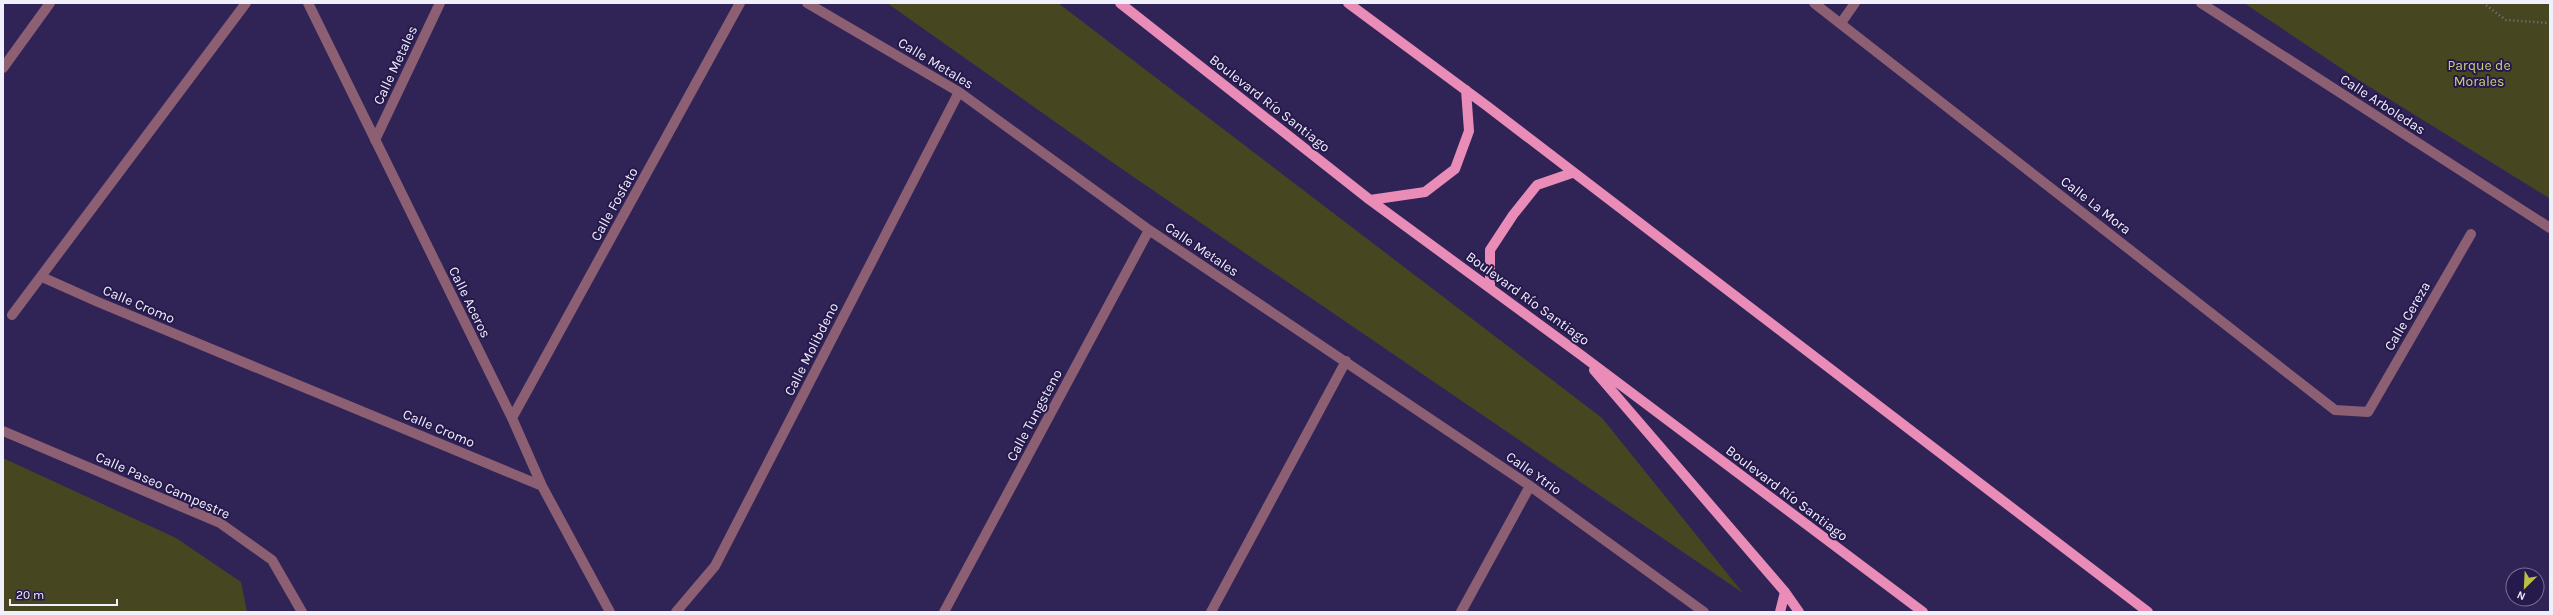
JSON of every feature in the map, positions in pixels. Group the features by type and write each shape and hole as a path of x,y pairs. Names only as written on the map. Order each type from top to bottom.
{"main road":[{"name":"Boulevard Río Santiago","path":"1120,3 1370,200 1490,287 1923,612"},
{"path":"1348,3 1466,90 1572,173 2148,612"},
{"path":"1370,200 1425,192 1455,168 1469,131 1466,90"},
{"path":"1490,287 1490,250 1513,215 1537,185 1572,173"},
{"path":"1581,355 1785,592 1799,612"},
{"path":"1780,612 1785,592"}],"street":[{"path":"3,68 50,3"},
{"path":"12,315 246,3"},
{"name":"Calle Aceros","path":"308,3 512,418 542,486 610,612"},
{"name":"Calle Metales","path":"375,140 440,3"},
{"name":"Calle Fosfato","path":"512,418 740,3"},
{"name":"Calle Metales","path":"806,3 959,92 1149,230 1346,361"},
{"name":"Calle La Mora","path":"1814,3 2335,410 2368,412"},
{"path":"1841,23 1855,3"},
{"name":"Calle Arboledas","path":"2201,3 2550,228"},
{"name":"Calle Molibdeno","path":"676,612 715,566 959,92"},
{"name":"Calle Tungsteno","path":"944,612 1149,230"},
{"name":"Calle Cereza","path":"2368,412 2471,234"},
{"name":"Calle Cromo","path":"42,277 98,302 542,486"},
{"path":"1211,612 1346,361"},
{"name":"Calle Ytrio","path":"1346,361 1530,486 1704,612"},
{"name":"Calle Paseo Campestre","path":"3,431 220,523 272,560 302,612"},
{"path":"1461,612 1530,486"}],"path":[{"path":"2482,3 2506,20 2550,23"}],"green space":[{"path":"887,3 1058,3 1602,418 1743,593 1119,167"},
{"name":"Parque de Morales","path":"2244,3 2550,3 2549,198 2360,81"},
{"path":"3,458 176,538 241,582 247,612 3,612"}]}
